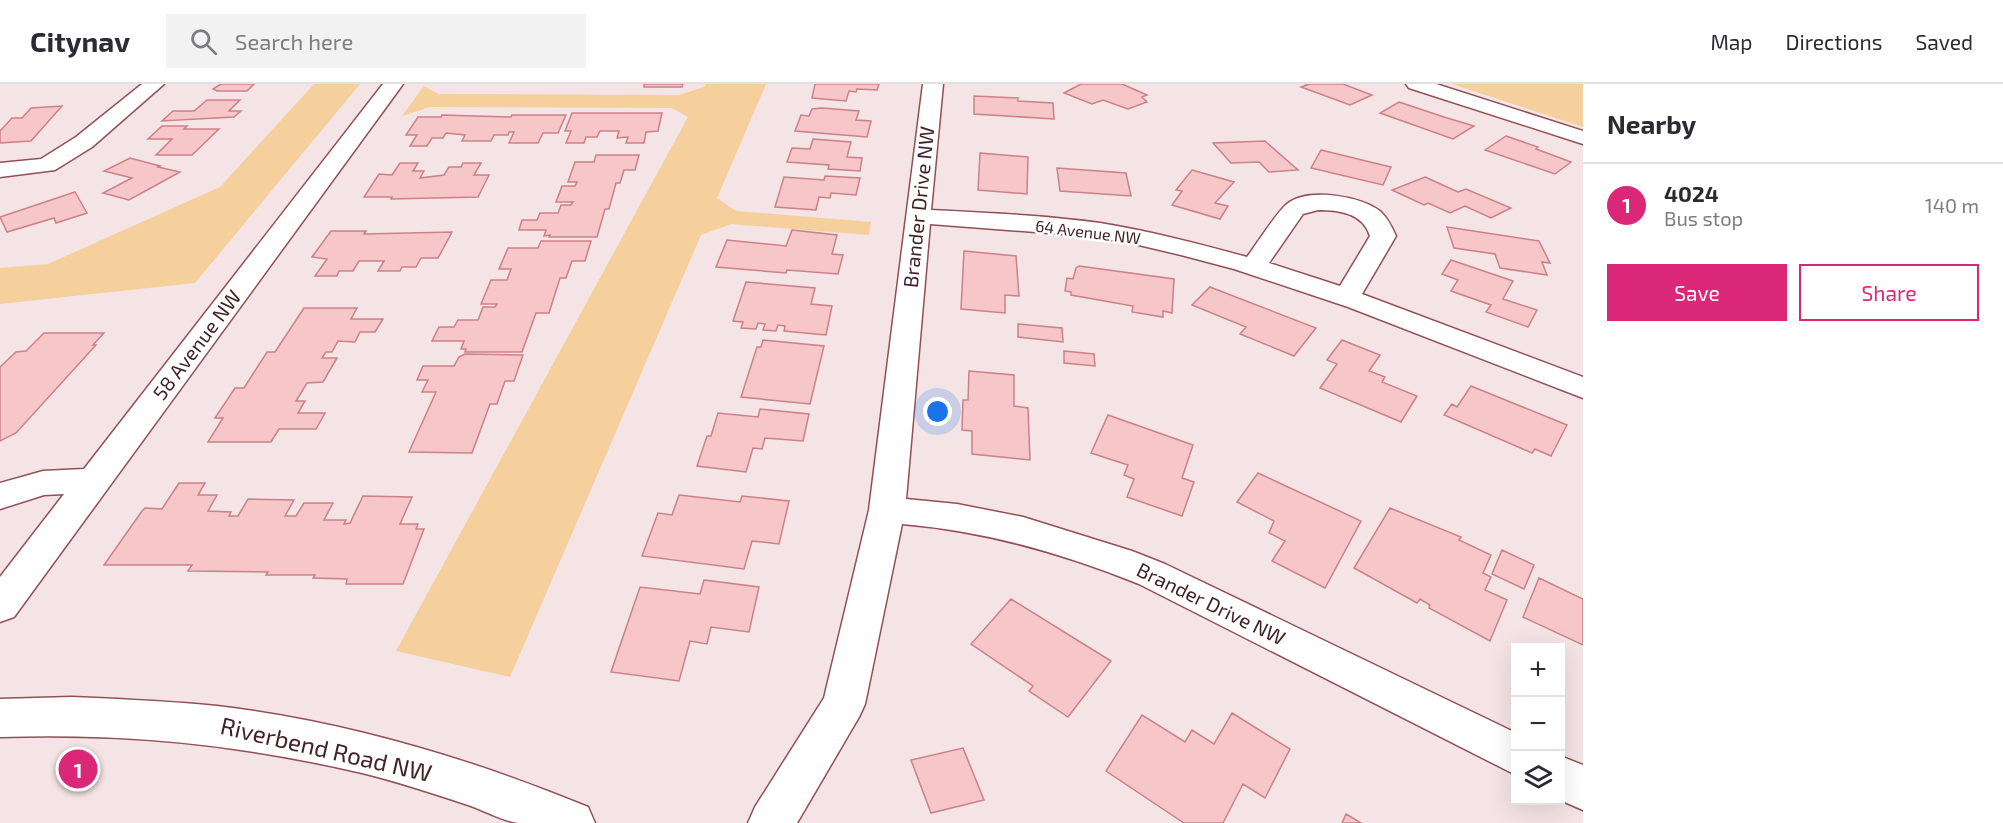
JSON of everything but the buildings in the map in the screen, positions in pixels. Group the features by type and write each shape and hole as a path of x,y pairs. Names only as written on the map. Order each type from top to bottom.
{"street":[{"path":"0,170 47,165 84,142 154,84"},
{"name":"58 Avenue NW","path":"0,606 393,84"},
{"name":"Brander Drive NW","path":"771,823 844,704 887,510 933,84"},
{"path":"1416,84 1583,138"},
{"path":"1254,266 1295,209 1300,206 1328,202 1355,209 1379,224 1383,236 1347,297"},
{"name":"64 Avenue NW","path":"918,216 1083,228 1167,244 1254,266 1347,297 1583,388"},
{"path":"0,495 43,483 94,481"},
{"name":"Brander Drive NW","path":"887,510 972,518 1015,526 1105,554 1152,574 1511,753"},
{"name":"Riverbend Road NW","path":"0,718 110,716 197,722 281,735 452,778 572,823"},
{"path":"1565,779 1583,788"}],"shaded area":[{"path":"314,84 360,84 195,283 0,304 0,268 48,264 220,187"},
{"path":"706,84 766,84 717,198 736,211 871,222 869,235 731,224 701,235 510,677 396,651 688,117 672,108 430,107 402,116 424,86 438,94 679,95 704,87"},
{"path":"1452,84 1583,84 1583,127"}],"place":[{"name":"4024","path":"78,769"}]}
